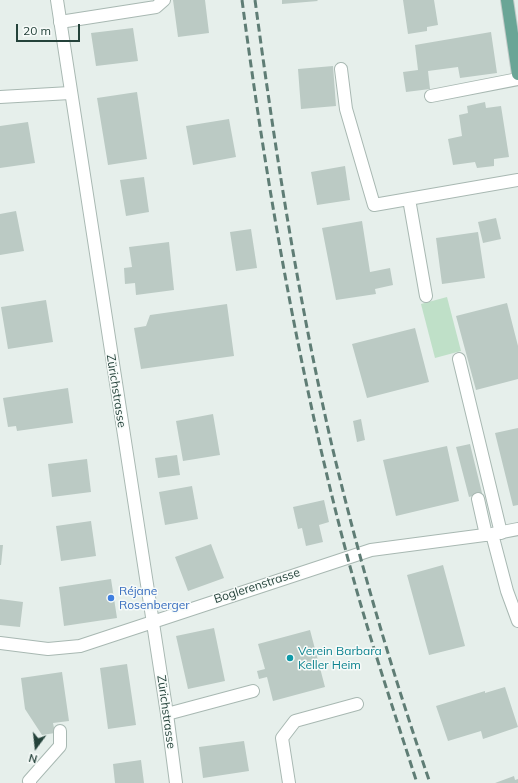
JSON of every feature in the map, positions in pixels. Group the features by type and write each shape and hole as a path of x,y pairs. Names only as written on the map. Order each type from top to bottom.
{"main road":[{"path":"507,0 518,74"}],"street":[{"name":"Zürichstrasse","path":"57,0 176,783"},
{"path":"60,22 156,7 164,0"},
{"path":"341,69 346,109 374,205 518,180"},
{"path":"430,96 518,79"},
{"path":"0,97 70,93"},
{"path":"410,199 426,296"},
{"path":"459,359 493,534 507,591 518,622"},
{"path":"478,499 493,534"},
{"name":"Boglerenstrasse","path":"0,643 48,649 80,646 151,621 371,550 493,534 518,529"},
{"path":"166,714 253,691"},
{"path":"289,783 282,738 295,721 357,704"},
{"path":"30,783 29,781 60,746 60,731"}],"green space":[{"path":"447,297 461,351 435,358 421,304"}],"building":[{"path":"173,0 205,0 209,33 178,37"},
{"path":"282,0 317,0 318,1 282,4"},
{"path":"403,0 434,0 438,25 427,27 427,31 408,34"},
{"path":"133,28 138,61 96,66 91,33"},
{"path":"491,32 497,73 460,78 458,67 428,71 430,89 406,92 403,72 418,70 415,45"},
{"path":"333,66 336,106 301,109 298,69"},
{"path":"137,92 147,159 108,165 97,98"},
{"path":"485,102 486,108 501,106 509,157 494,159 494,166 477,168 475,162 453,165 448,139 462,136 459,115 468,113 467,106"},
{"path":"229,119 236,157 193,165 186,126"},
{"path":"28,122 35,163 0,168 0,126"},
{"path":"345,166 350,200 317,205 311,172"},
{"path":"144,177 149,212 126,216 120,180"},
{"path":"16,211 24,251 0,255 0,214"},
{"path":"496,218 501,239 483,243 478,222"},
{"path":"362,221 370,272 390,268 393,285 375,289 376,294 336,300 322,228"},
{"path":"251,229 257,268 236,271 230,232"},
{"path":"478,232 485,278 442,284 436,238"},
{"path":"169,242 174,290 136,295 135,283 125,284 124,268 132,267 129,247"},
{"path":"46,300 53,342 8,349 1,307"},
{"path":"507,303 518,346 518,379 476,390 456,316"},
{"path":"227,304 234,356 141,369 134,328 146,326 150,315"},
{"path":"415,328 429,382 367,398 352,344"},
{"path":"68,388 73,423 17,431 16,426 8,427 3,398"},
{"path":"213,414 220,455 183,461 176,421"},
{"path":"361,419 365,440 357,442 353,421"},
{"path":"518,428 518,505 513,506 495,433"},
{"path":"470,444 482,493 469,497 456,447"},
{"path":"447,446 459,501 396,516 383,460"},
{"path":"177,455 180,475 158,478 155,458"},
{"path":"87,459 91,492 52,497 48,464"},
{"path":"192,486 198,519 165,525 159,492"},
{"path":"324,500 329,522 319,525 323,542 306,546 302,528 298,529 293,507"},
{"path":"91,521 96,556 61,561 56,526"},
{"path":"211,544 224,578 188,591 175,557"},
{"path":"0,545 3,545 1,565 0,565"},
{"path":"443,565 465,646 429,655 407,575"},
{"path":"111,579 117,618 64,626 59,587"},
{"path":"0,599 23,602 20,627 0,625"},
{"path":"214,628 225,681 188,689 176,636"},
{"name":"Verein Barbara Keller Heim","path":"310,630 325,687 273,701 267,677 259,679 257,671 265,669 258,644"},
{"path":"127,664 136,725 108,729 100,668"},
{"path":"62,672 69,721 53,723 55,733 42,735 25,709 21,678"},
{"path":"505,687 518,727 483,739 481,731 448,741 436,706 485,691 485,693"},
{"path":"244,741 249,771 203,778 199,747"},
{"path":"141,760 144,783 115,783 113,764"},
{"path":"514,776 515,780 518,779 518,783 495,783"}],"railway":[{"path":"242,0 272,203 311,406 326,473 351,571 378,662 417,783"},
{"path":"255,0 288,224 308,335 332,446 353,531 377,616 402,700 430,783"}],"place":[{"name":"Réjane Rosenberger","path":"111,598"},
{"name":"Verein Barbara Keller Heim","path":"290,658"}]}
